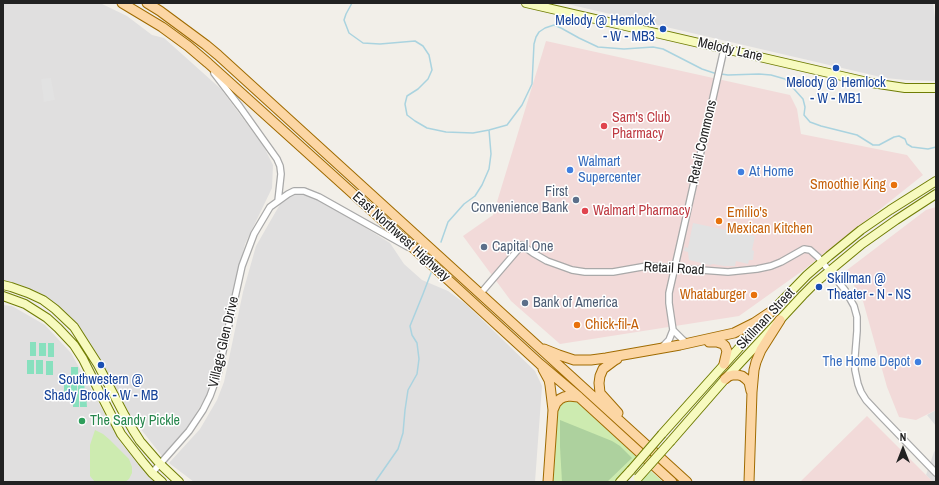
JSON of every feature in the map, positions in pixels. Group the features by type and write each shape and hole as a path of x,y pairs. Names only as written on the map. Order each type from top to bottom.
{"main road":[{"name":"East Northwest Highway","path":"122,3 162,27 217,70 672,482"},
{"name":"East Northwest Highway","path":"147,3 206,45 259,92 687,482"},
{"path":"217,70 230,76 251,93 254,94 259,92"},
{"path":"450,281 457,282 476,297 480,294"},
{"path":"539,347 574,360 606,358 734,333 754,323 772,311"},
{"path":"749,482 754,370 759,354 766,340 780,320"},
{"path":"627,428 617,411 600,393 599,383 603,369 615,360 709,342 717,342 723,344 726,348 724,364"},
{"path":"540,364 549,380 553,410 548,482"},
{"path":"725,379 729,376 738,374 749,382 752,392"},
{"path":"553,410 556,403 560,399 569,396 578,397"}],"street":[{"name":"Melody Lane","path":"526,3 872,83 905,88 936,88"},
{"name":"Retail Commons","path":"673,330 669,293 724,49"},
{"path":"208,63 210,68 277,159 281,174 278,201"},
{"name":"Skillman Street","path":"620,482 772,311 807,276 861,230 936,181"},
{"name":"Village Glen Drive","path":"152,473 190,431 210,396 218,374 244,258 254,234 270,207 294,191 312,193 421,255"},
{"name":"Skillman Street","path":"637,480 725,379 807,291 862,244 936,194"},
{"path":"890,210 896,220"},
{"name":"Retail Road","path":"480,294 522,245 547,261 572,270 585,272 613,272 647,266 728,272 757,269 781,262 804,249 814,252 822,262"},
{"path":"822,262 845,290 854,306 857,317 858,331 855,370 861,392 866,400 936,473"},
{"path":"3,286 11,287 43,300 74,327 97,363 140,441 160,464 179,482"},
{"path":"3,296 25,304 47,318 74,345 83,359 121,434 152,473 162,482"},
{"path":"660,348 666,345 673,330 687,343"}],"shaded area":[{"path":"3,3 100,3 127,16 152,35 164,38 221,89 264,147 273,165 272,188 245,244 210,390 184,433 162,456 132,418 92,346 74,321 49,300 21,285 3,280"},
{"path":"563,3 933,3 936,25 936,81 885,78"},
{"path":"546,41 790,95 797,109 801,134 907,155 923,175 805,269 739,316 560,344 511,301 463,236 493,215"},
{"path":"51,78 55,100 44,102 41,79"},
{"path":"285,192 313,195 390,243 404,264 422,280 448,291 467,305 535,371 542,386 535,482 194,482 169,463 200,429 217,400 224,382 243,292 256,246 279,206"},
{"path":"936,207 936,410 916,420 899,417 887,387 863,301 847,274 847,270 926,210"},
{"path":"693,223 755,236 752,250 754,251 753,260 749,260 748,264 736,261 735,266 724,266 713,264 710,265 689,260 688,252 684,251 685,247 688,248"},
{"path":"3,305 12,306 45,325 71,353 121,443 157,482 3,482"},
{"path":"936,410 936,426 927,415"},
{"path":"867,416 933,482 800,482"},
{"path":"936,450 936,482 933,482 926,475"}],"green space":[{"path":"30,342 36,342 36,356 30,356"},
{"path":"39,343 46,343 46,356 39,356"},
{"path":"48,343 54,343 54,357 48,357"},
{"path":"27,360 34,360 34,374 27,374"},
{"path":"36,360 43,360 43,374 36,374"},
{"path":"46,361 53,361 53,375 46,375"},
{"path":"71,367 78,367 78,380 71,380"},
{"path":"64,381 70,381 70,393 64,393"},
{"path":"71,381 77,381 77,394 71,394"},
{"path":"78,381 84,381 85,394 79,394 79,407 73,407 73,394 78,394"},
{"path":"80,394 86,394 87,407 80,407"},
{"path":"562,400 576,401 637,457 614,482 551,482 556,409"},
{"path":"560,420 612,441 620,446 632,458 607,482 562,482"},
{"path":"95,430 103,434 129,459 132,467 132,473 129,479 125,482 95,482 90,476 90,445"},
{"path":"651,471 663,482 640,482"}],"waterway":[{"path":"352,3 344,20 349,33 363,43 380,44 415,41 423,46 429,55 432,70 428,79 418,89 407,96 405,104 407,115 427,128 446,132 473,133 507,125 522,105 532,84 534,44 536,37 539,32 554,25 598,47 624,49 653,47 663,49 702,69 717,74"},
{"path":"721,74 759,74 771,75 785,79 803,99 805,107 804,115 810,122 857,135 873,145 879,145 899,136 905,139 907,144 912,147 928,149 936,147"},
{"path":"441,242 448,222 464,204 475,196 489,169 491,154 489,130"},
{"path":"375,482 398,449 403,433 408,390 417,374 419,359 417,343 412,335 410,326 431,273"}],"place":[{"name":"Melody @ Hemlock - W - MB3","path":"663,29"},
{"name":"Melody @ Hemlock - W - MB1","path":"836,68"},
{"name":"Sam's Club Pharmacy","path":"604,126"},
{"name":"Walmart Supercenter","path":"570,170"},
{"name":"At Home","path":"741,172"},
{"name":"Smoothie King","path":"894,185"},
{"name":"First Convenience Bank","path":"576,200"},
{"name":"Walmart Pharmacy","path":"585,211"},
{"name":"Emilio's Mexican Kitchen","path":"719,221"},
{"name":"Capital One","path":"484,247"},
{"name":"Skillman @ Theater - N - NS","path":"819,287"},
{"name":"Whataburger","path":"754,295"},
{"name":"Bank of America","path":"525,303"},
{"name":"Chick-fil-A","path":"577,325"},
{"name":"The Home Depot","path":"918,362"},
{"name":"Southwestern @ Shady Brook - W - MB","path":"101,365"},
{"name":"The Sandy Pickle","path":"82,421"}]}
